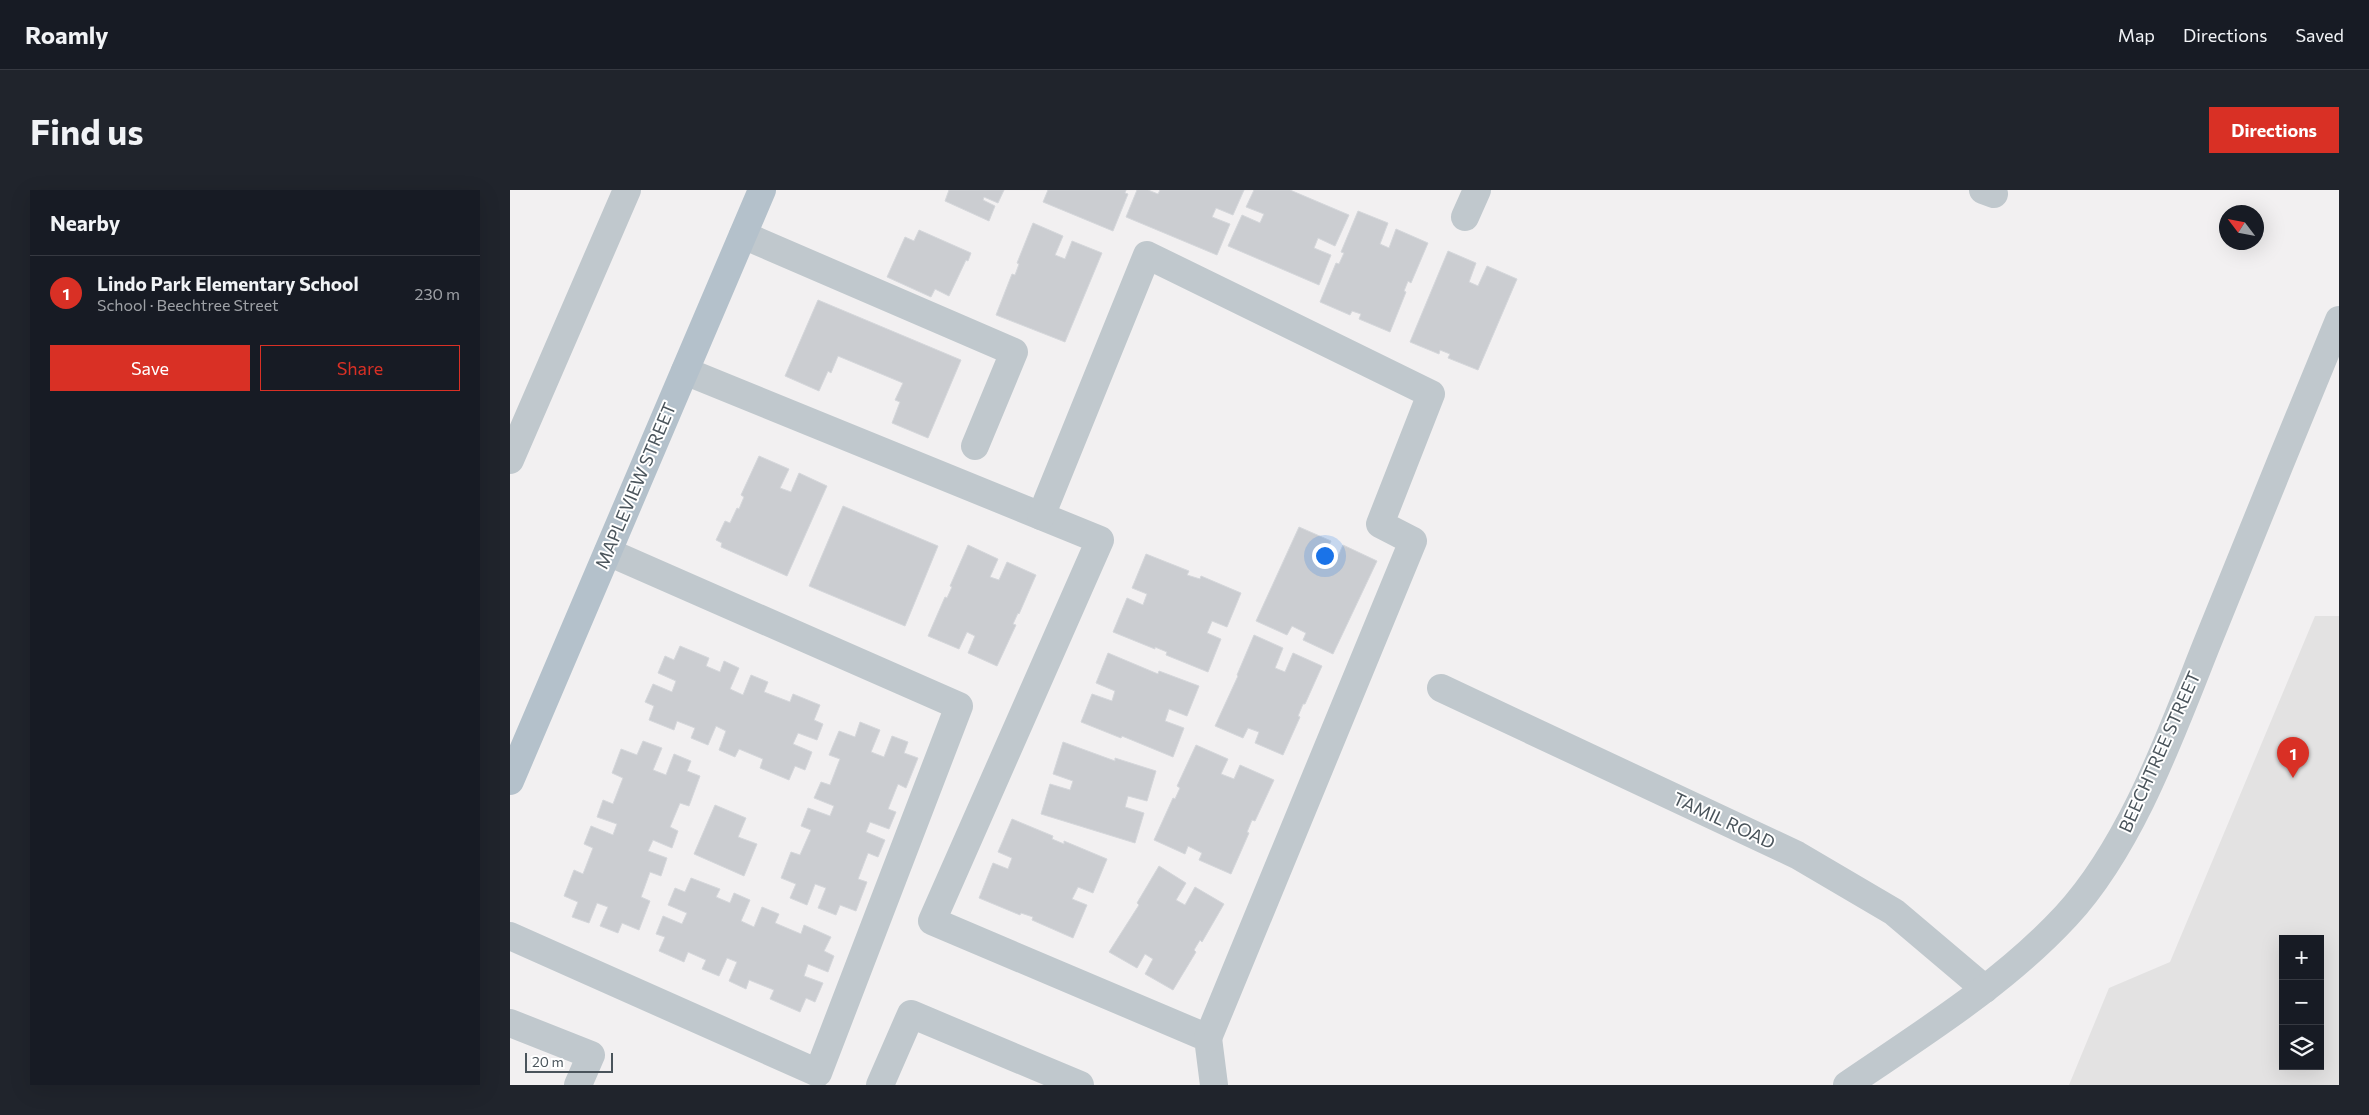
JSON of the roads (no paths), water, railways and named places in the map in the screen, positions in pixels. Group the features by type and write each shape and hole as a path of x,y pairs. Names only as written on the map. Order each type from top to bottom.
{"main road":[{"name":"MAPLEVIEW STREET","path":"510,781 762,190"}],"street":[{"path":"510,460 627,190"},
{"path":"1465,217 1477,190"},
{"path":"743,236 1014,352 975,446"},
{"path":"1041,516 1147,254 1431,394 1380,524 1413,541 1208,1038 1214,1085"},
{"name":"BEECHTREE STREET","path":"1847,1085 1985,989 2066,916 2117,846 2168,742 2339,320"},
{"path":"685,372 1100,540 932,921 1208,1038"},
{"path":"510,936 818,1073 959,706 608,552"},
{"name":"TAMIL ROAD","path":"1441,688 1797,855 1894,912 1985,989"},
{"path":"880,1085 911,1014 1080,1085"},
{"path":"510,1023 591,1055 578,1085"}],"place":[{"name":"Lindo Park Elementary School","path":"2293,778"}]}
